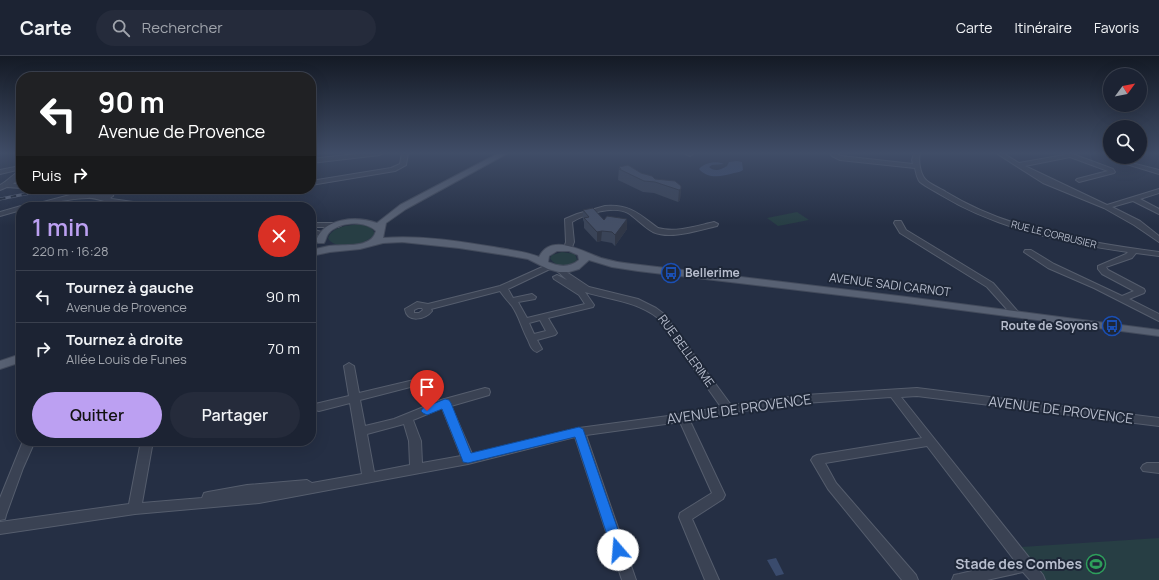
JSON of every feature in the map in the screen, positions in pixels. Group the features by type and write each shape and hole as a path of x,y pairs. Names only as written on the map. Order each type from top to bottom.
{"main road":[{"path":"373,242 380,230 382,222 403,207 458,177"},
{"path":"316,242 332,228 338,225 364,221 403,207"},
{"path":"364,221 374,223 380,230 402,238 501,250 549,251 558,248 568,248"},
{"path":"322,238 328,247 335,249"},
{"path":"316,252 335,249 351,249 373,242 402,238"},
{"name":"AVENUE SADI CARNOT","path":"568,248 583,255 617,265 671,273 1016,314 1159,333"},
{"path":"501,250 552,268"},
{"path":"549,251 544,256 552,268"},
{"path":"573,270 584,260 583,255"},
{"name":"AVENUE SADI CARNOT","path":"552,268 573,270 617,265"},
{"path":"0,359 16,354"},
{"path":"0,366 16,360"}],"street":[{"path":"3,186 12,177"},
{"path":"316,182 346,177"},
{"name":"RUE LE CORBUSIER","path":"921,177 930,186 987,215 1033,231 1057,237 1157,253"},
{"path":"1038,177 1045,182 1106,207 1137,223 1159,240"},
{"path":"1079,180 1090,177"},
{"path":"3,186 16,186"},
{"path":"1106,207 1159,191"},
{"path":"48,202 70,197 99,194"},
{"path":"108,195 110,201 117,202"},
{"path":"1133,198 1159,212"},
{"path":"568,248 570,242 568,221 582,214 609,208 620,208 627,210 660,232 671,232 714,224"},
{"path":"0,214 16,209"},
{"path":"898,223 903,231 990,285 995,294 1010,306 1016,314"},
{"path":"316,225 338,225"},
{"path":"316,234 322,238"},
{"path":"1122,299 1141,291 1105,272 1102,269 1102,266 1129,256 1132,254 1131,250"},
{"path":"1028,252 1051,266 1159,318"},
{"path":"427,307 503,288 552,268 582,293 590,305 524,321"},
{"name":"RUE BELLERIME","path":"573,270 585,288 597,293 628,299 653,308 661,316 728,409"},
{"path":"503,288 515,304 537,349"},
{"path":"512,301 532,296"},
{"path":"531,338 552,333 542,316"},
{"path":"348,366 369,477"},
{"path":"319,406 414,383"},
{"path":"361,430 388,425 445,403 485,392"},
{"name":"AVENUE DE PROVENCE","path":"0,528 135,509 259,498 468,459 579,432 683,418 728,409 805,399 918,392 1159,422"},
{"path":"893,394 1038,580"},
{"path":"445,403 468,459"},
{"path":"407,417 415,441 416,468"},
{"path":"683,418 719,495 685,517 712,580"},
{"path":"579,432 628,580"},
{"path":"911,580 832,486 817,460 930,441"},
{"path":"0,515 27,446"},
{"path":"135,509 146,446"},
{"path":"959,580 1026,565"}],"green space":[{"path":"797,212 809,220 778,226 767,218"},
{"path":"352,225 370,227 374,232 374,235 365,242 346,246 339,245 329,240 328,238 335,230"},
{"path":"562,252 575,254 577,260 567,265 555,264 550,258 552,255"},
{"name":"Stade des Combes","path":"1159,538 1159,580 1046,580 1021,547"}],"water":[{"path":"776,558 784,574 776,576 767,560"}],"building":[{"path":"637,177 653,177 655,179 675,181 681,186 681,189 679,190 655,182 644,181"},
{"path":"593,208 604,220 607,216 627,219 615,235 612,232 597,232 584,218 589,217 583,210"}],"railway":[{"path":"0,199 26,194"}],"place":[{"name":"Bellerime","path":"671,273"},
{"name":"Route de Soyons","path":"1112,326"},
{"name":"Stade des Combes","path":"1096,564"}],"route":[{"path":"427,411 445,403 468,459 579,432 618,550"}]}
